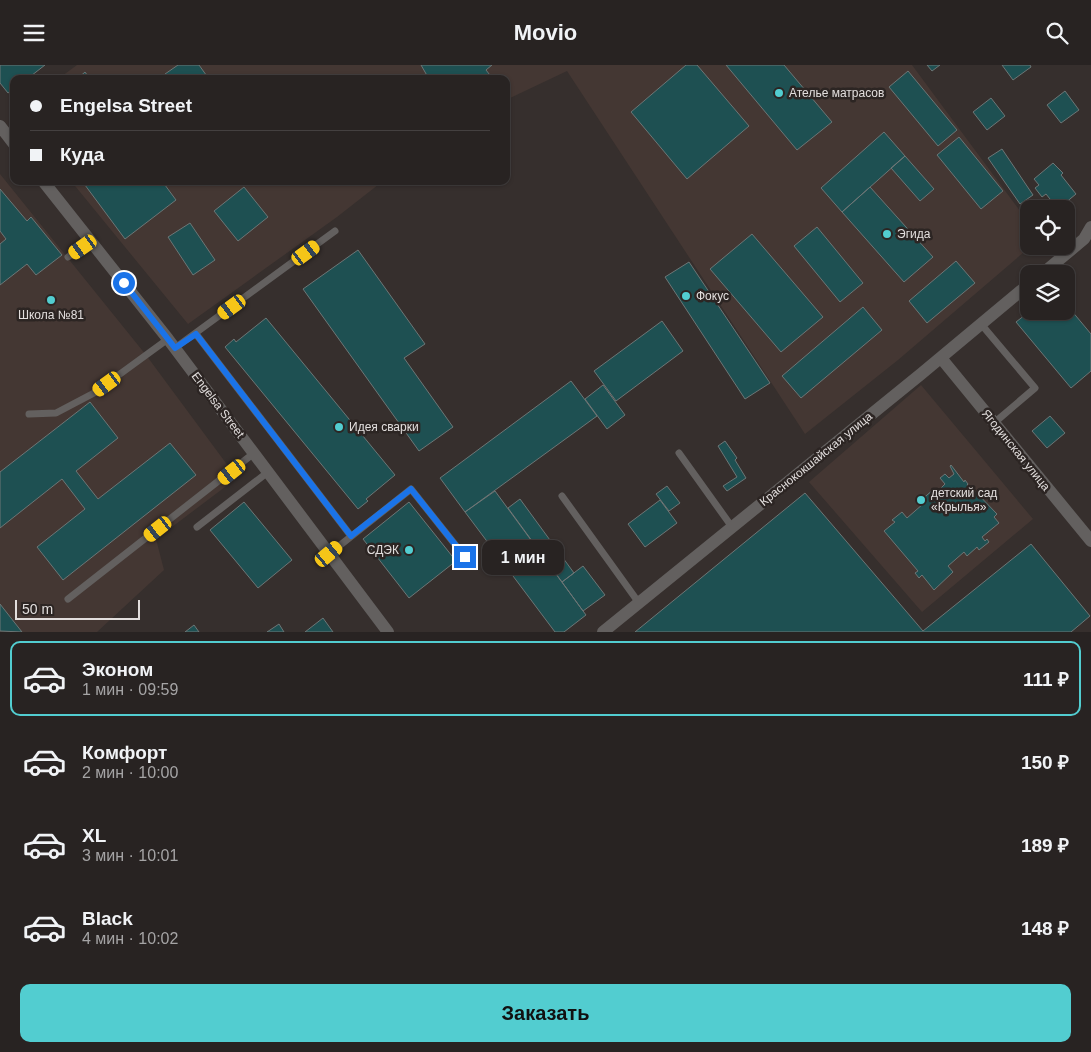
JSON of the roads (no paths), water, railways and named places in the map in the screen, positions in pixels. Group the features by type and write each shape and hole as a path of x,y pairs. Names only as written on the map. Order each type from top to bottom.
{"street":[{"path":"0,126 10,139"},
{"name":"Engelsa Street","path":"46,185 172,344 388,632"},
{"path":"1053,265 1084,239 1091,227"},
{"name":"Краснококшайская улица","path":"603,632 1020,292"},
{"name":"Ягодинская улица","path":"940,358 1091,541"}],"lane":[{"path":"29,414 56,413 94,393 172,344 196,334 336,231"},
{"path":"68,257 91,241"},
{"path":"980,324 1035,388 994,423"},
{"path":"196,334 351,536"},
{"path":"68,599 254,453"},
{"path":"679,453 732,527"},
{"path":"198,527 268,472"},
{"path":"329,554 411,489 465,557"},
{"path":"562,496 639,603"}],"place":[{"name":"Ателье матрасов","path":"779,93"},
{"name":"Эгида","path":"887,234"},
{"name":"Фокус","path":"686,296"},
{"name":"Школа №81","path":"51,300"},
{"name":"Идея сварки","path":"339,427"},
{"name":"детский сад «Крылья»","path":"921,500"},
{"name":"СДЭК","path":"409,550"}]}
